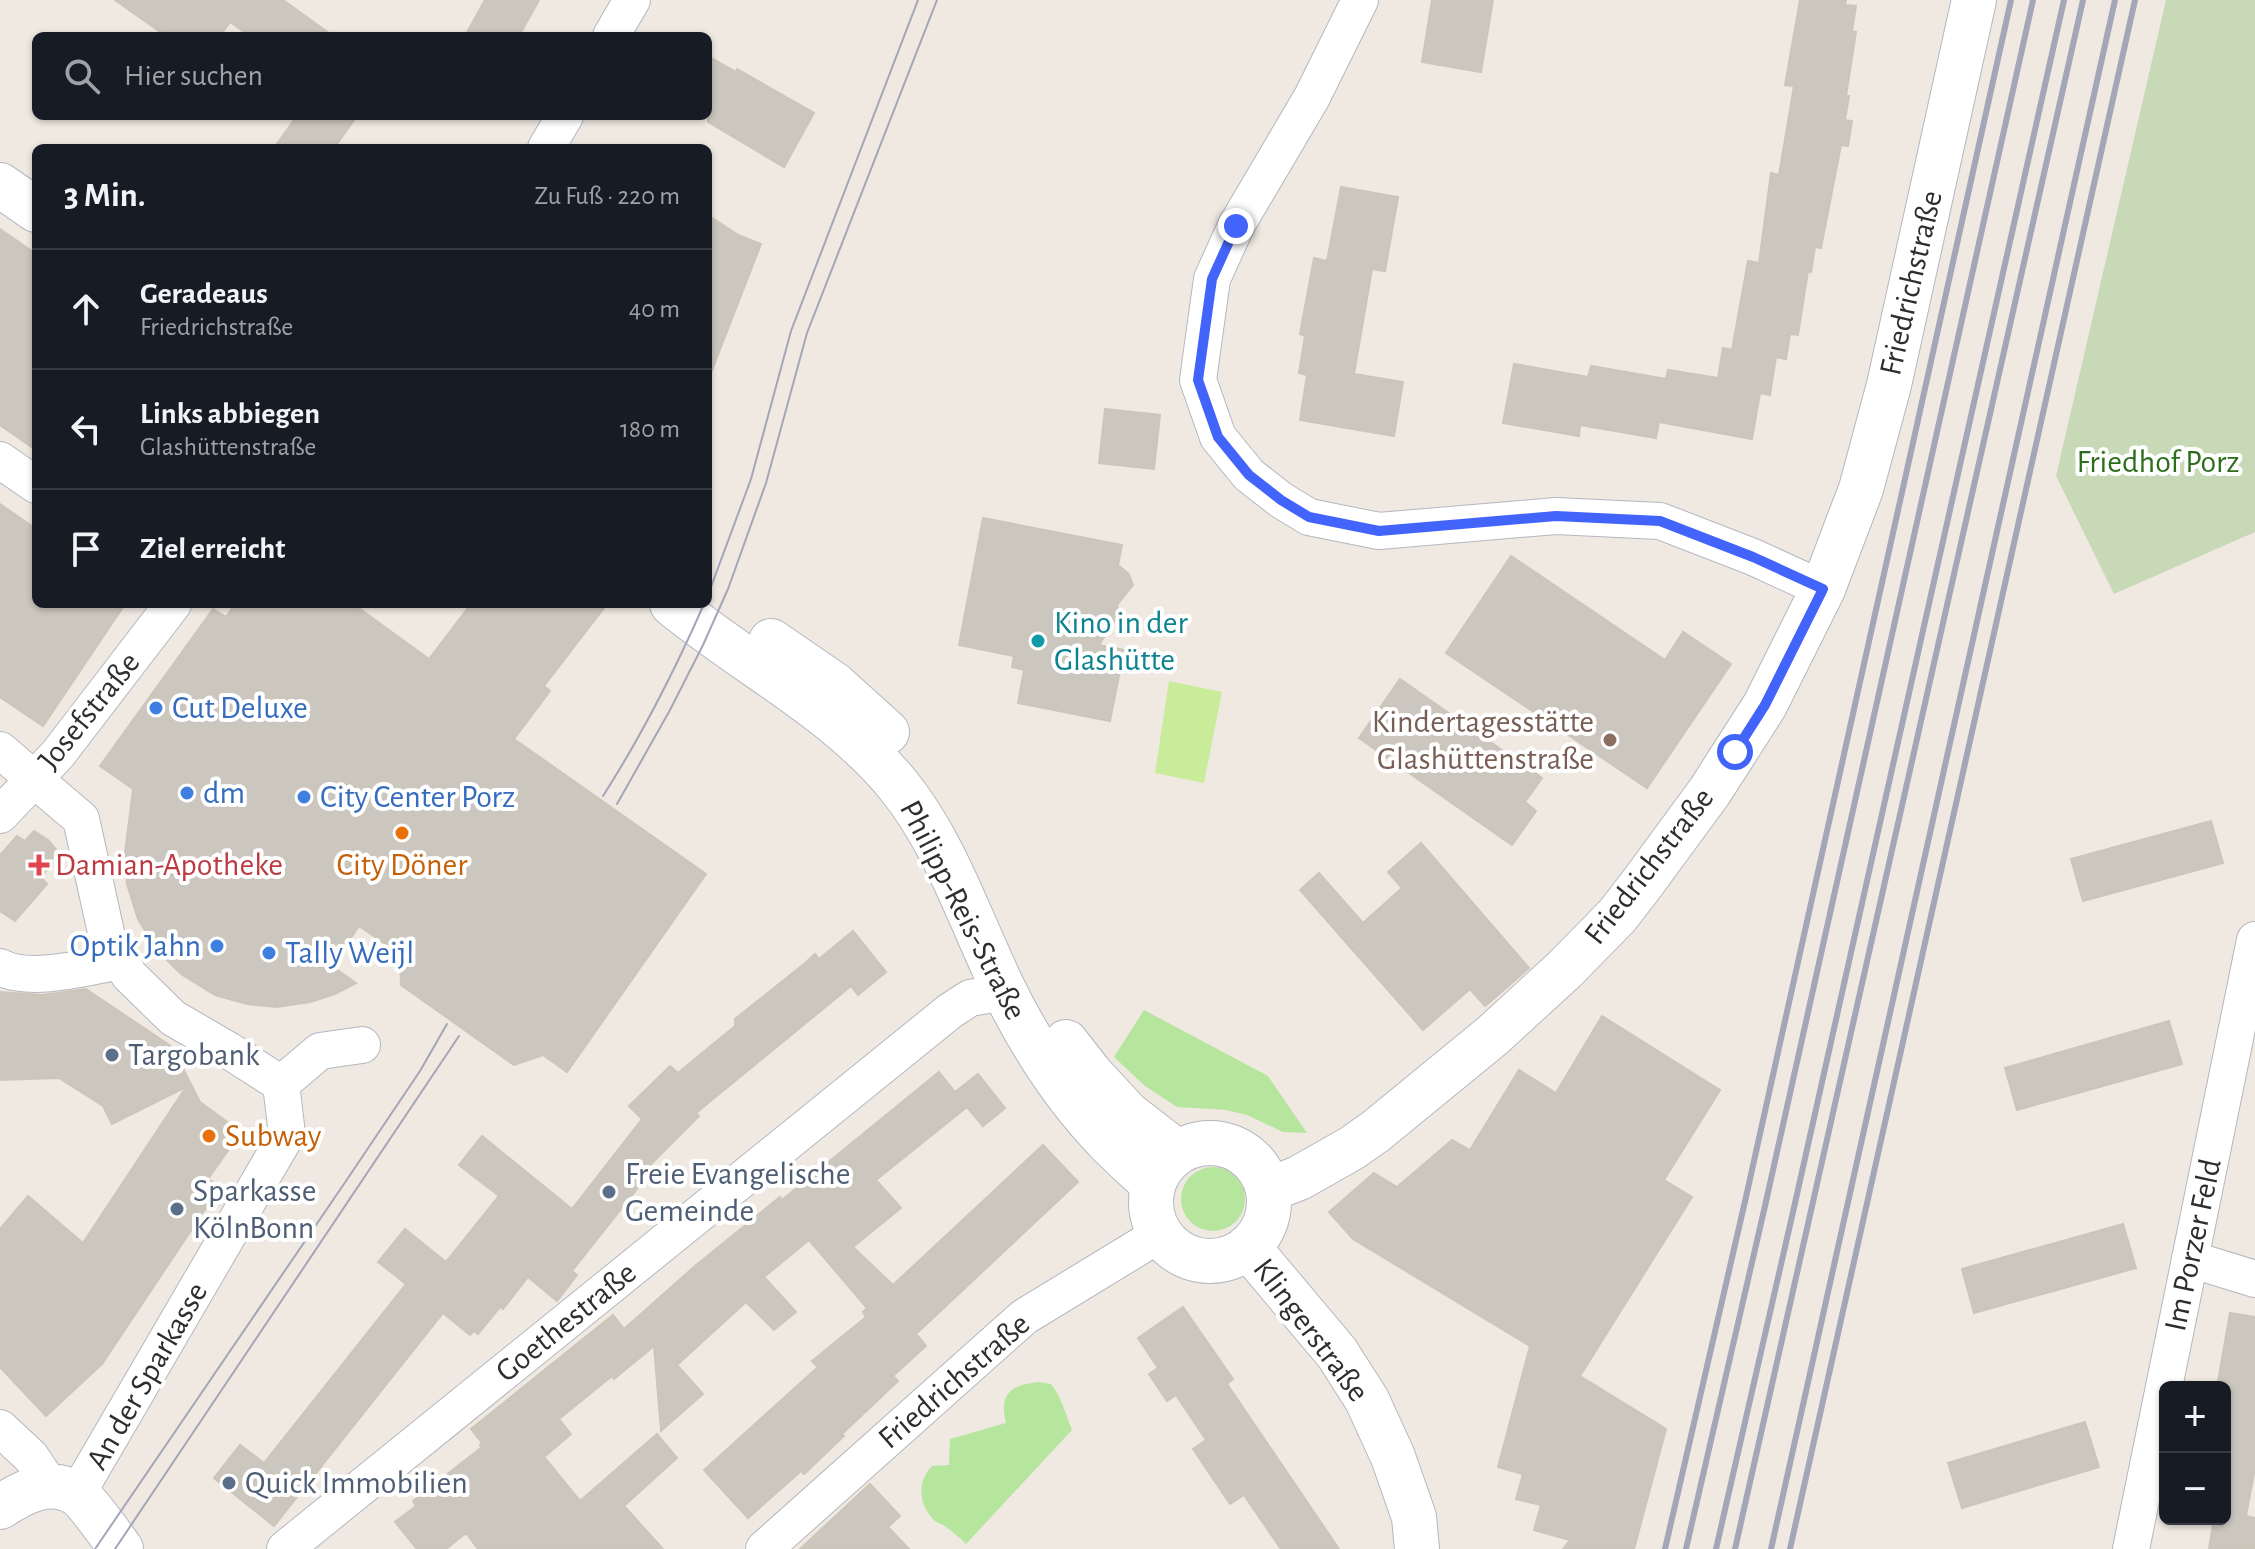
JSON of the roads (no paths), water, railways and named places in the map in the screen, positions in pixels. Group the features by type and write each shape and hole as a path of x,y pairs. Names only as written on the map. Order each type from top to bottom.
{"street":[{"path":"613,32 632,0"},
{"path":"1360,0 1312,97 1236,226 1212,279 1198,380 1218,437 1249,475 1309,517 1379,531 1556,516 1660,521 1740,551 1823,589"},
{"name":"Friedrichstraße","path":"1268,1190 1299,1178 1352,1148 1441,1079 1522,1010 1617,916 1710,791 1765,705 1823,589 1861,489 1889,385 1974,0"},
{"path":"548,144 563,120"},
{"path":"0,185 32,207"},
{"path":"0,460 32,482"},
{"name":"Philipp-Reis-Straße","path":"712,601 835,685 880,724 921,768 958,822 1028,979 1058,1031 1091,1074 1128,1114 1165,1168"},
{"name":"Josefstraße","path":"0,815 58,754 170,608"},
{"name":"Philipp-Reis-Straße","path":"677,608 860,745 898,785 933,836 1005,992 1035,1048 1106,1140 1165,1168"},
{"path":"0,750 81,819 107,937 129,975 173,1018 281,1084 320,1051 362,1045"},
{"name":"Im Porzer Feld","path":"2131,1549 2255,940"},
{"path":"0,967 44,974 121,961"},
{"name":"Goethestraße","path":"285,1549 950,1011 970,998 1005,992"},
{"name":"An der Sparkasse","path":"63,1489 287,1134 281,1084"},
{"path":"1214,1142 1233,1147 1249,1157 1261,1172 1268,1190 1269,1206 1259,1236 1236,1255 1208,1261 1194,1259 1169,1245 1153,1218 1150,1201 1165,1168 1195,1144 1214,1142"},
{"name":"Friedrichstraße","path":"764,1549 1024,1317 1160,1234"},
{"name":"Klingerstraße","path":"1248,1247 1337,1353 1367,1400 1409,1502 1414,1517 1417,1549"},
{"path":"2190,1259 2255,1279"},
{"path":"0,1428 121,1549"},
{"path":"0,1507 14,1497 63,1489"}],"tram line":[{"path":"712,584 751,479 791,331 918,0"},
{"path":"617,804 670,710 728,589 766,483 807,333 937,0"},
{"path":"603,796 657,702 702,608"},
{"path":"95,1549 420,1071 447,1024"},
{"path":"115,1549 459,1036"}],"railway":[{"path":"1665,1549 2011,0"},
{"path":"1686,1549 2033,0"},
{"path":"1716,1549 2064,0"},
{"path":"1735,1549 2083,0"},
{"path":"1771,1549 2115,0"},
{"path":"1790,1549 2135,0"}],"place":[{"name":"Kino in der Glashütte","path":"1038,641"},
{"name":"Cut Deluxe","path":"156,708"},
{"name":"Kindertagesstätte Glashüttenstraße","path":"1610,740"},
{"name":"dm","path":"187,793"},
{"name":"City Center Porz","path":"304,797"},
{"name":"City Döner","path":"402,833"},
{"name":"Damian-Apotheke","path":"39,865"},
{"name":"Optik Jahn","path":"217,946"},
{"name":"Tally Weijl","path":"269,953"},
{"name":"Targobank","path":"112,1055"},
{"name":"Subway","path":"209,1136"},
{"name":"Freie Evangelische Gemeinde","path":"609,1192"},
{"name":"Sparkasse KölnBonn","path":"177,1209"},
{"name":"Quick Immobilien","path":"229,1483"}],"park label":[{"name":"Friedhof Porz","path":"2158,462"}]}
